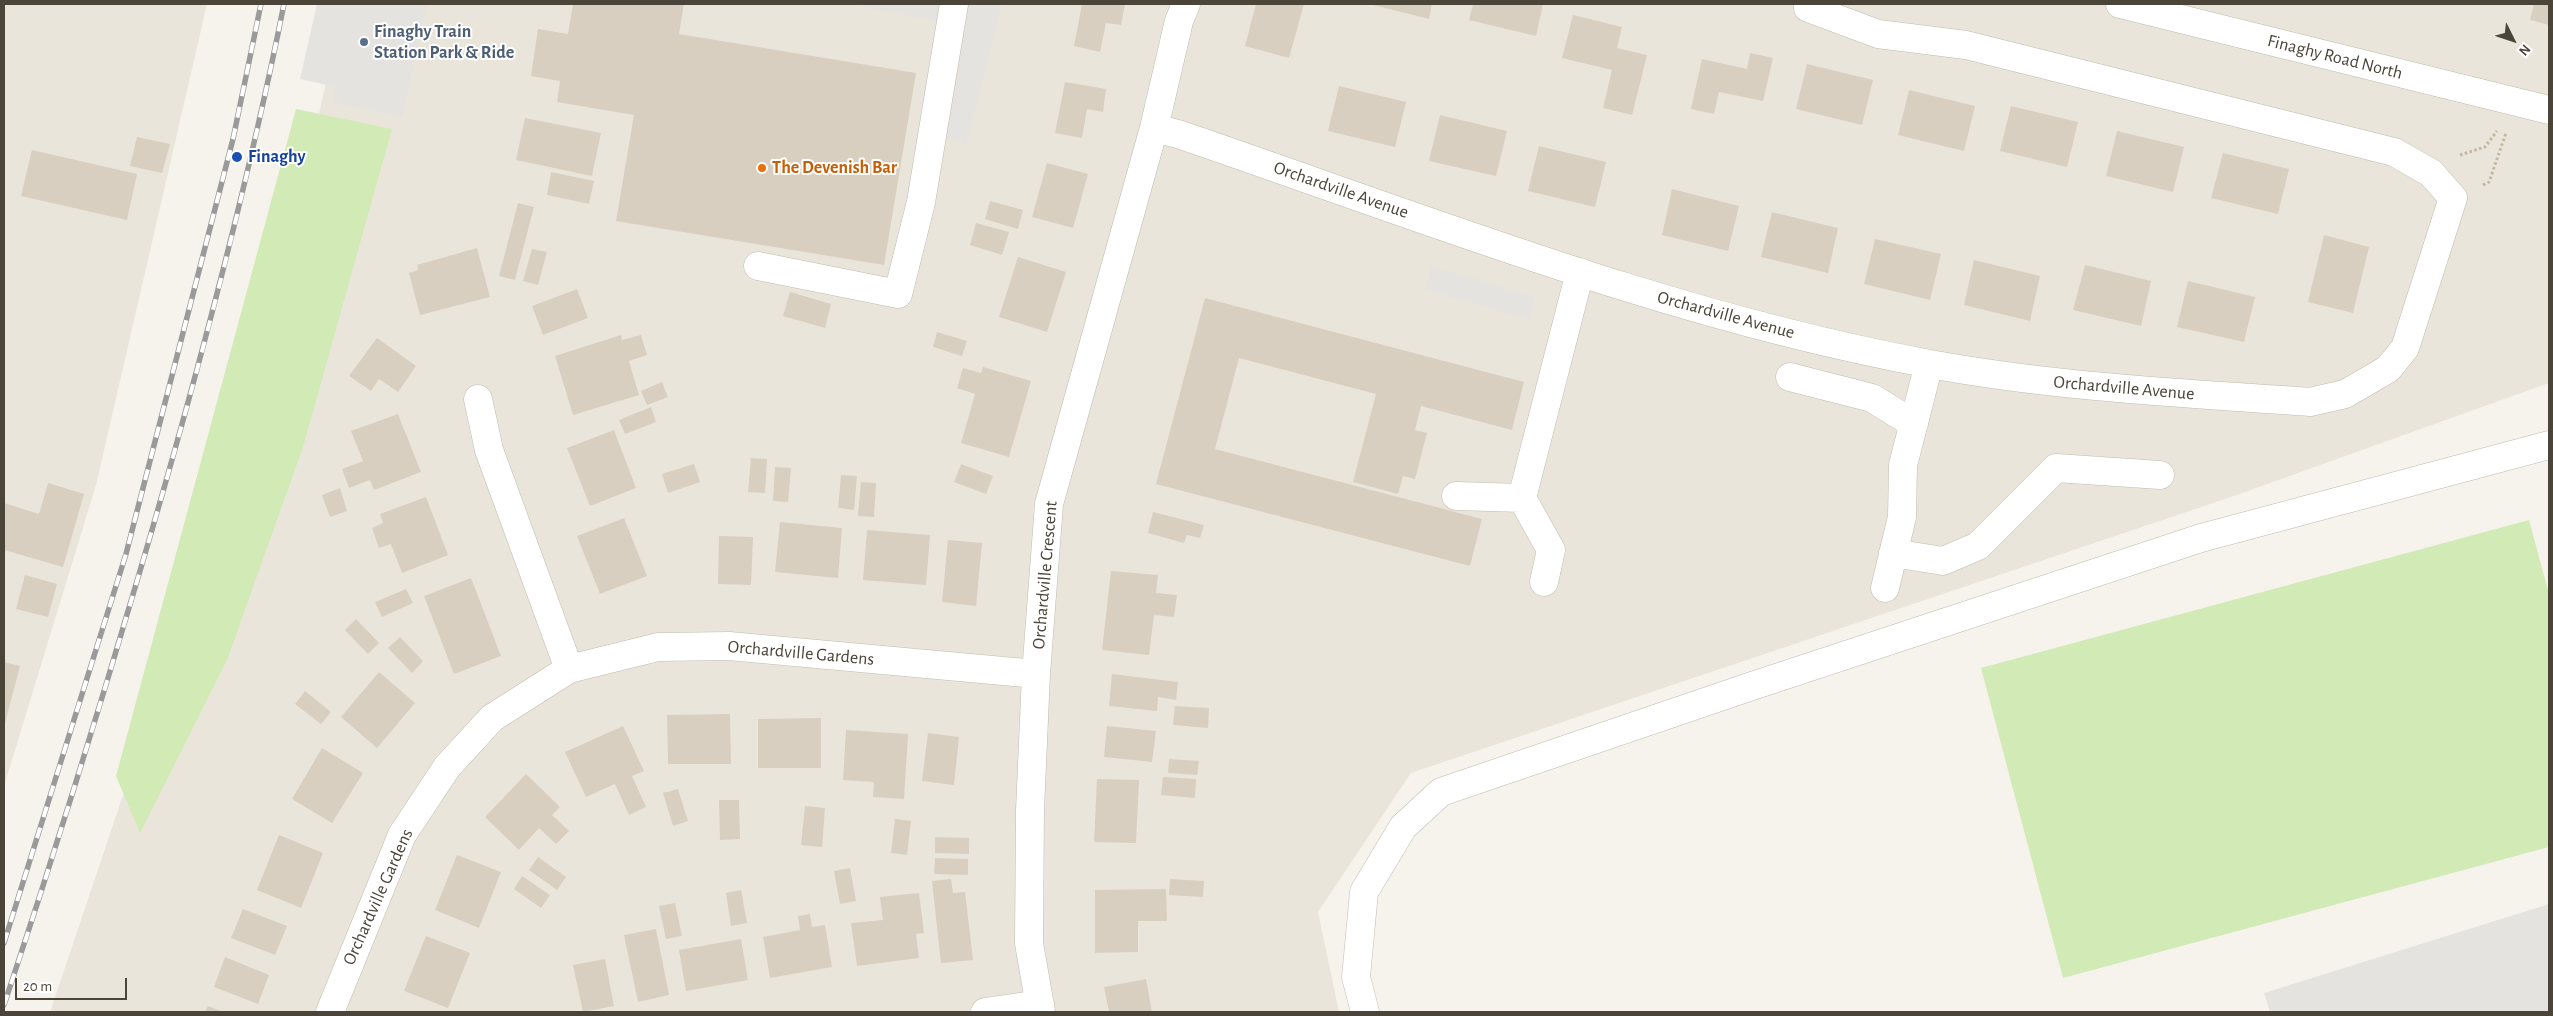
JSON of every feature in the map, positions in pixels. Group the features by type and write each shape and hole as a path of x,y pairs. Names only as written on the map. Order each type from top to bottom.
{"street":[{"path":"758,266 898,294 921,202 954,4"},
{"path":"1154,128 1179,21 1186,4"},
{"name":"Finaghy Road North","path":"2120,4 2549,110"},
{"path":"1803,5 1878,34 1966,45 2394,152 2431,173 2453,198"},
{"name":"Orchardville Avenue","path":"1154,128 1178,134 1580,272 1743,323 1929,364 2031,380 2310,402 2345,394 2388,369 2405,348 2453,198"},
{"name":"Orchardville Crescent","path":"985,1012 1041,1008 1029,942 1030,810 1036,674 1049,504 1154,128"},
{"path":"1544,582 1551,550 1522,498 1580,272"},
{"path":"1885,588 1902,517 1903,466 1929,364"},
{"path":"1790,377 1872,398 1914,424"},
{"path":"478,399 489,450 569,669"},
{"path":"1364,1012 1356,977 1364,892 1403,827 1441,792 1749,687 2202,538 2549,444"},
{"path":"1893,553 1943,561 1978,546 2056,468 2160,475"},
{"path":"1456,496 1522,498"},
{"name":"Orchardville Gardens","path":"330,1012 402,835 447,767 492,718 569,669 658,647 729,646 1036,674"}],"path":[{"path":"2431,173 2449,158 2485,148 2517,102"},
{"path":"2453,198 2489,182 2517,102"}],"shaded area":[{"path":"4,4 207,4 96,485 4,786"},
{"name":"Finaghy Train Station Park & Ride","path":"317,4 427,4 402,117 333,102 336,87 300,79"},
{"path":"344,4 2549,4 2549,383 2231,497 1411,773 1318,912 1339,1012 50,1012 248,424"},
{"path":"846,4 1002,4 966,145 937,134 938,21"},
{"path":"1432,266 1535,297 1529,320 1425,289"},
{"path":"2549,904 2549,1012 2270,1012 2264,993"}],"green space":[{"path":"296,109 392,129 303,447 227,660 140,833 116,776"},
{"path":"2529,520 2549,594 2549,847 2063,978 1981,668"}],"building":[{"name":"The Devenish Bar","path":"573,4 684,4 679,34 916,73 884,265 616,221 634,115 557,102 560,81 531,76 538,29 568,34"},
{"path":"1082,4 1125,4 1121,25 1106,23 1100,52 1074,46"},
{"path":"1256,4 1304,4 1289,58 1245,46"},
{"path":"1369,4 1432,4 1429,19"},
{"path":"1473,4 1543,4 1536,36 1469,20"},
{"path":"2534,4 2549,4 2549,25 2530,20"},
{"path":"1573,15 1622,27 1617,48 1647,55 1632,115 1603,108 1612,70 1562,58"},
{"path":"1750,53 1773,58 1763,101 1719,92 1714,114 1691,109 1702,59 1747,69"},
{"path":"1807,64 1873,80 1862,125 1796,109"},
{"path":"1065,82 1106,89 1103,112 1087,109 1082,138 1055,133"},
{"path":"1339,86 1406,102 1395,147 1328,131"},
{"path":"1909,90 1975,106 1964,151 1898,135"},
{"path":"2011,106 2078,122 2067,167 2000,151"},
{"path":"1440,115 1507,131 1496,176 1429,161"},
{"path":"525,118 601,133 592,176 516,160"},
{"path":"2117,131 2184,147 2173,192 2106,176"},
{"path":"137,137 170,144 162,173 130,166"},
{"path":"1539,146 1606,162 1595,207 1528,191"},
{"path":"32,150 137,174 127,220 21,196"},
{"path":"2223,153 2289,169 2278,214 2211,198"},
{"path":"1047,163 1088,174 1073,228 1032,217"},
{"path":"551,172 594,181 589,204 547,195"},
{"path":"1672,189 1739,206 1728,251 1662,235"},
{"path":"990,201 1023,210 1018,229 985,219"},
{"path":"518,203 534,207 515,280 499,276"},
{"path":"1772,212 1838,228 1828,273 1761,257"},
{"path":"976,223 1009,232 1002,255 970,245"},
{"path":"2324,235 2369,247 2353,313 2308,302"},
{"path":"1875,239 1941,254 1930,300 1864,284"},
{"path":"477,248 490,297 420,315 409,273 418,270 417,265"},
{"path":"532,249 547,252 538,285 523,281"},
{"path":"1018,257 1066,272 1047,332 999,317"},
{"path":"1974,260 2040,276 2030,321 1964,305"},
{"path":"2085,265 2151,281 2141,326 2073,310"},
{"path":"2188,281 2255,297 2244,342 2177,327"},
{"path":"577,289 588,318 543,335 532,306"},
{"path":"790,292 831,304 825,328 783,316"},
{"path":"1205,298 1524,382 1512,430 1421,406 1415,430 1427,433 1415,479 1403,476 1398,494 1353,482 1376,394 1239,358 1215,449 1482,519 1470,566 1156,484"},
{"path":"937,332 967,341 962,356 933,347"},
{"path":"621,335 622,340 641,335 647,355 629,361 639,395 573,415 555,356"},
{"path":"377,338 416,366 398,392 379,379 371,391 349,376"},
{"path":"983,367 1031,381 1009,457 961,443 975,394 957,388 963,368 981,373"},
{"path":"662,382 668,397 647,405 641,391"},
{"path":"651,407 656,422 625,434 619,420"},
{"path":"398,414 421,472 374,490 370,480 349,488 342,469 363,461 351,431"},
{"path":"614,430 636,488 590,506 567,448"},
{"path":"751,458 767,459 765,493 748,492"},
{"path":"694,464 700,482 668,493 662,474"},
{"path":"961,464 993,476 986,494 954,482"},
{"path":"775,467 791,468 788,502 773,501"},
{"path":"841,475 857,476 854,510 838,508"},
{"path":"861,482 876,483 874,517 858,516"},
{"path":"48,483 84,494 63,567 4,550 4,503 39,514"},
{"path":"340,488 347,511 330,517 322,495"},
{"path":"426,497 448,555 402,573 391,544 379,548 372,528 383,523 380,514"},
{"path":"1153,512 1204,525 1200,538 1187,535 1184,543 1148,533"},
{"path":"624,518 647,576 600,594 577,536"},
{"path":"780,522 842,528 838,578 775,572"},
{"path":"867,530 930,535 926,585 863,580"},
{"path":"719,536 753,537 751,585 718,584"},
{"path":"948,540 982,543 976,606 942,602"},
{"path":"1111,571 1158,575 1156,593 1177,595 1174,617 1154,615 1149,655 1102,650"},
{"path":"25,575 57,584 48,617 16,609"},
{"path":"471,578 501,656 454,674 424,596"},
{"path":"406,589 413,603 382,617 375,602"},
{"path":"356,619 379,643 368,654 345,630"},
{"path":"400,637 423,661 412,673 388,648"},
{"path":"4,662 20,666 4,727"},
{"path":"379,672 415,703 377,748 341,717"},
{"path":"1112,674 1178,682 1176,700 1158,697 1157,711 1109,706"},
{"path":"305,691 331,712 321,724 295,704"},
{"path":"1175,706 1209,708 1208,728 1173,725"},
{"path":"730,714 731,764 668,764 667,715"},
{"path":"821,718 821,768 758,768 758,719"},
{"path":"623,726 644,771 632,776 646,807 629,815 615,784 586,797 565,752"},
{"path":"1107,726 1156,731 1152,762 1104,757"},
{"path":"846,730 908,734 904,799 873,797 874,782 843,780"},
{"path":"928,733 959,737 954,785 922,781"},
{"path":"322,748 363,773 332,823 292,799"},
{"path":"1169,759 1199,761 1197,775 1168,773"},
{"path":"526,774 560,807 552,815 569,831 556,844 539,828 519,850 485,817"},
{"path":"1163,777 1196,779 1195,798 1161,795"},
{"path":"1097,779 1139,780 1136,843 1094,842"},
{"path":"678,789 688,821 673,826 663,793"},
{"path":"719,800 739,800 740,839 720,840"},
{"path":"805,806 825,808 822,847 801,845"},
{"path":"895,819 911,821 907,855 891,853"},
{"path":"279,835 323,853 301,908 257,890"},
{"path":"935,837 969,838 969,854 935,853"},
{"path":"457,855 501,872 479,928 435,910"},
{"path":"538,857 566,877 557,890 529,870"},
{"path":"935,858 968,859 968,875 934,874"},
{"path":"850,868 856,901 840,904 834,871"},
{"path":"522,876 550,895 541,908 514,889"},
{"path":"951,879 953,893 965,892 973,960 941,963 932,881"},
{"path":"1170,879 1204,881 1203,897 1169,895"},
{"path":"1166,889 1167,921 1138,921 1138,952 1095,953 1095,890"},
{"path":"741,890 747,923 731,926 726,893"},
{"path":"919,893 924,933 916,934 919,958 857,966 851,923 883,920 880,897"},
{"path":"675,903 682,936 666,939 659,906"},
{"path":"243,909 287,926 275,955 231,938"},
{"path":"810,914 812,927 825,925 832,967 770,978 763,937 800,930 798,916"},
{"path":"656,929 669,995 638,1002 624,935"},
{"path":"426,936 470,953 448,1008 404,991"},
{"path":"741,939 748,980 686,991 679,950"},
{"path":"225,957 269,975 258,1004 214,987"},
{"path":"605,959 614,1006 583,1012 573,965"},
{"path":"1146,979 1152,1012 1109,1012 1104,987"},
{"path":"208,1006 224,1012 205,1012"}],"railway":[{"path":"4,943 126,554 233,139 261,4"},
{"path":"4,1005 91,735 180,430 236,218 284,4"}],"place":[{"name":"Finaghy Train Station Park & Ride","path":"364,42"},
{"name":"Finaghy","path":"237,157"},
{"name":"The Devenish Bar","path":"762,168"}]}
